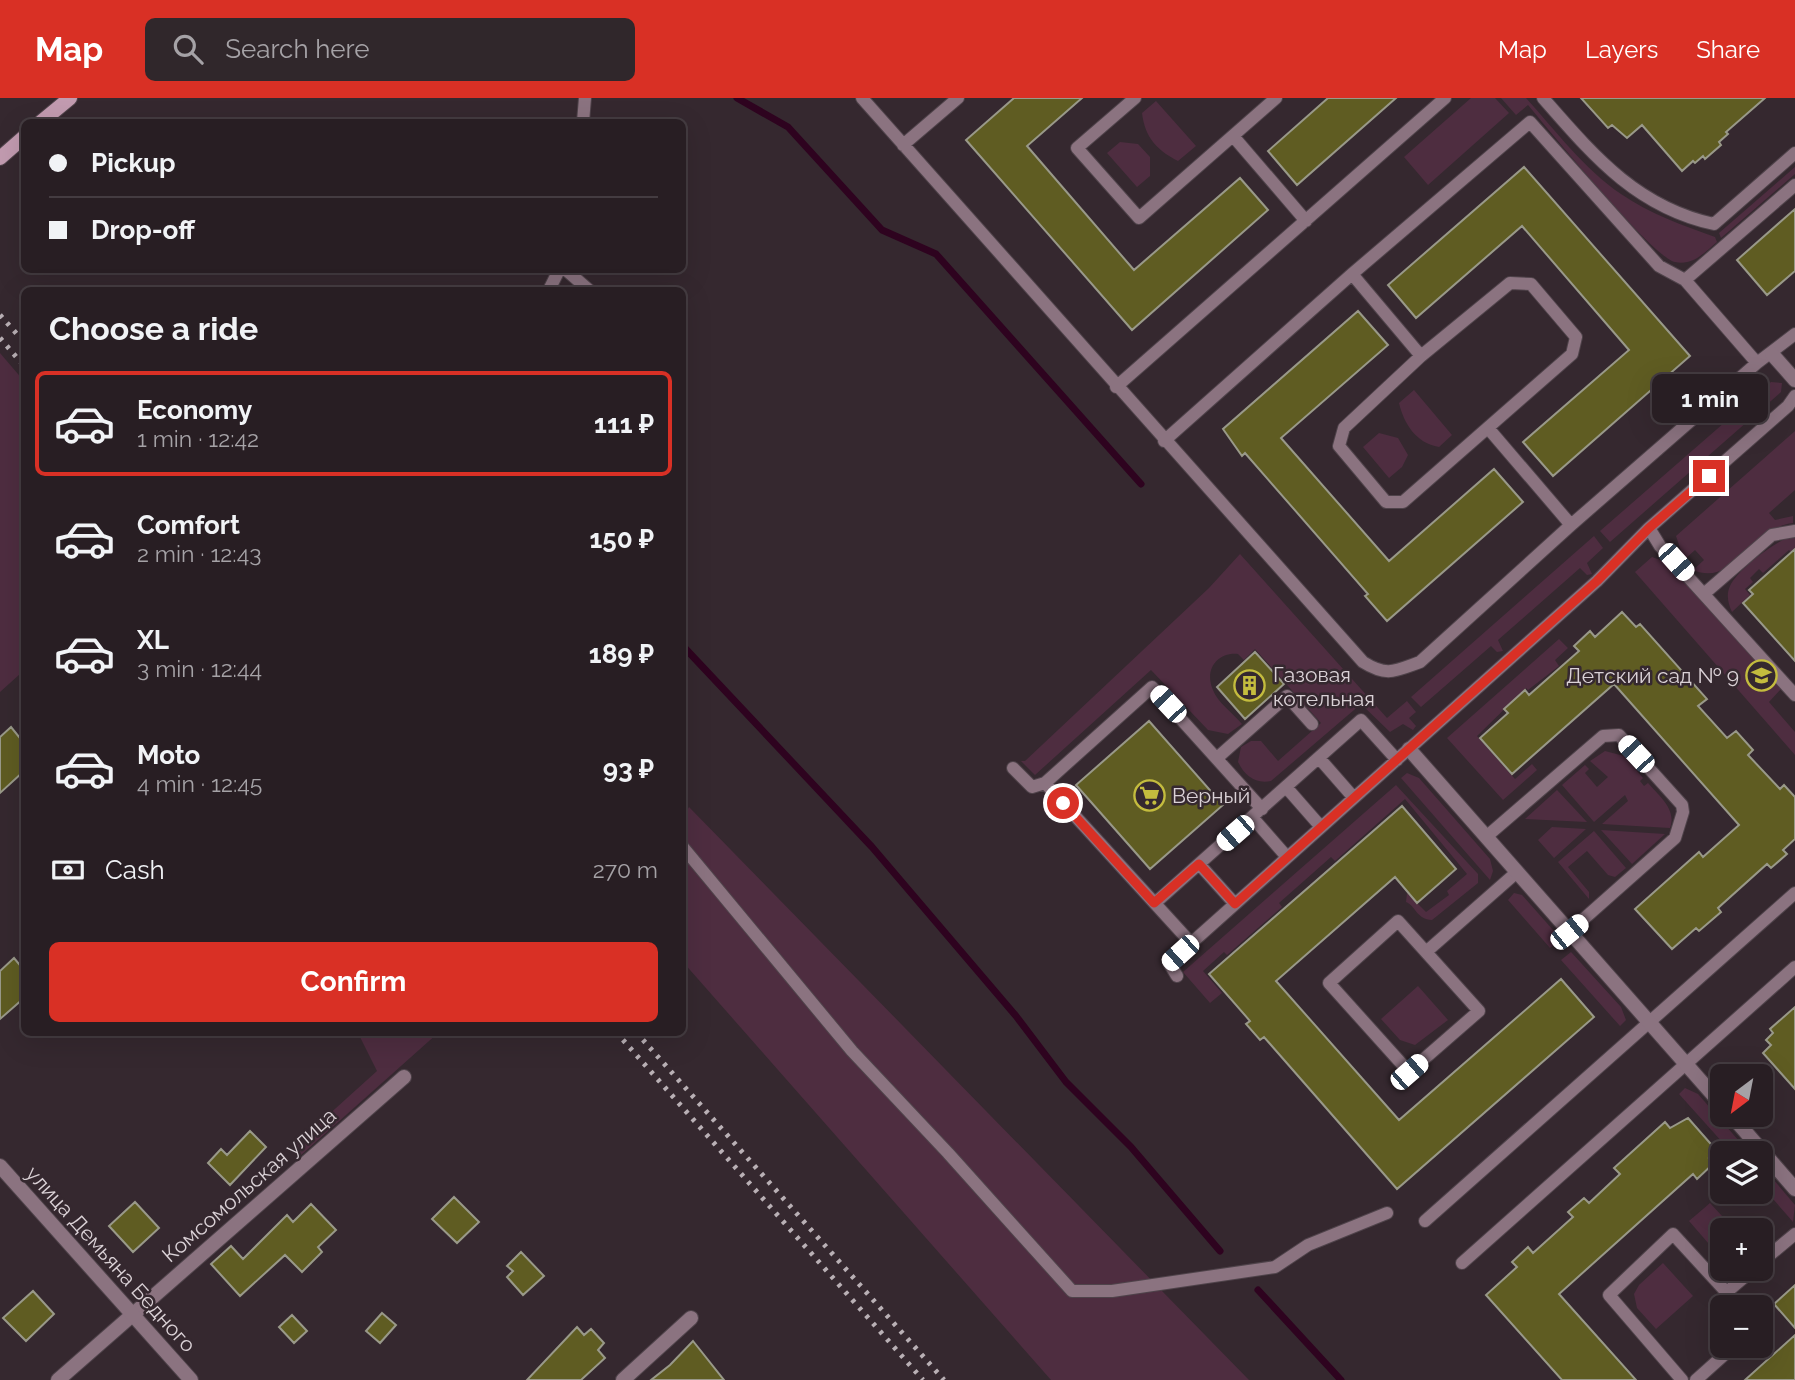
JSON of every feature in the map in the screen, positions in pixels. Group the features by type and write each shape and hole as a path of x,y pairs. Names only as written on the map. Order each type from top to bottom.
{"main road":[{"path":"45,119 70,98"},
{"path":"0,158 21,140"}],"street":[{"path":"1772,354 1795,380"},
{"path":"1409,749 1710,1091"},
{"name":"Комсомольская улица","path":"58,1380 131,1313 404,1077"},
{"path":"1741,1127 1795,1189"},
{"name":"улица Демьяна Бедного","path":"0,1166 191,1380"},
{"path":"623,1380 691,1318"}],"lane":[{"path":"583,119 585,98"},
{"path":"903,145 958,98"},
{"path":"1135,98 1077,148 1139,218 1276,98"},
{"path":"1116,387 1445,98"},
{"path":"1543,98 1601,164 1629,186 1688,218 1714,224 1795,153"},
{"path":"867,100 903,145 1164,441 1363,662 1378,671 1388,672 1420,662 1571,525 1757,363 1795,334"},
{"path":"1164,441 1352,274 1531,122 1659,266 1685,280 1757,363"},
{"path":"1233,136 1306,221"},
{"path":"1685,280 1795,185"},
{"path":"569,273 586,287"},
{"path":"1352,274 1421,356"},
{"path":"1510,282 1531,284 1576,337 1573,354 1488,428 1403,502 1386,502 1339,446 1344,428 1421,356 1510,282"},
{"path":"1177,976 1169,963 1597,581 1649,528 1788,406 1795,396"},
{"path":"1488,428 1571,525"},
{"path":"1649,528 1660,546 1795,695"},
{"path":"1705,593 1772,535 1795,531"},
{"path":"1013,768 1032,787 1045,783 1152,687 1217,758 1287,858"},
{"path":"1217,758 1287,696 1312,724"},
{"path":"1154,903 1361,720 1397,760"},
{"path":"1486,837 1603,736 1619,735 1682,805 1683,812 1675,838 1569,932"},
{"path":"1319,758 1354,798"},
{"path":"1045,783 1191,943"},
{"path":"1286,787 1321,827"},
{"path":"686,851 852,1051 1072,1291 1112,1291 1275,1267 1308,1244 1387,1213"},
{"path":"1199,864 1235,904"},
{"path":"1426,952 1517,872"},
{"path":"1425,1221 1795,892"},
{"path":"1398,921 1426,952 1479,1011 1409,1072 1329,983 1398,921"},
{"path":"1462,1263 1795,967"},
{"path":"1682,1380 1609,1295 1673,1234 1730,1295"},
{"path":"1773,1252 1795,1234"},
{"path":"1728,1292 1740,1281"},
{"path":"1696,1380 1721,1358"}],"shaded area":[{"path":"1471,98 1495,98 1509,113 1428,185 1404,157"},
{"path":"1501,98 1526,98 1571,149 1621,194 1666,218 1715,237 1717,242 1687,262 1675,262 1663,255 1624,217 1528,105 1516,115"},
{"path":"1156,101 1196,146 1178,161 1158,148 1146,130 1142,113"},
{"path":"1120,142 1138,144 1150,157 1150,176 1137,187 1107,153"},
{"path":"1795,167 1795,174 1721,238 1719,233"},
{"path":"0,353 21,378 21,675 0,692"},
{"path":"1771,382 1782,383 1781,392 1610,542 1600,531"},
{"path":"1414,390 1452,435 1439,447 1418,437 1404,418 1399,403"},
{"path":"1795,431 1795,490 1769,513 1775,520 1793,516 1793,523 1779,527 1720,571 1707,573 1693,570 1704,560 1695,550 1684,560 1676,536"},
{"path":"1379,433 1398,438 1408,455 1402,467 1389,478 1363,447"},
{"path":"1795,535 1795,556 1789,550 1763,573 1759,569 1750,578 1753,582 1745,589 1750,595 1732,612 1728,596 1734,579 1759,556"},
{"path":"1594,536 1603,548 1587,563 1592,574 1587,575 1580,568 1498,640 1503,651 1497,652 1491,646 1421,707 1411,697"},
{"path":"1240,554 1387,718 1407,701 1416,712 1409,718 1416,726 1413,730 1403,724 1390,732 1361,704 1271,781 1251,778 1238,762 1241,747 1251,741 1261,741 1278,761 1321,723 1255,649 1244,660 1238,654 1224,656 1218,659 1211,669 1211,683 1215,694 1242,724 1228,734 1208,730 1151,670 1035,775 1021,761 1025,761 1209,588"},
{"path":"1652,557 1669,563 1781,689 1769,702 1795,732 1795,755 1635,572"},
{"path":"1559,639 1568,648 1555,660 1559,666 1528,690 1526,688 1477,736 1515,779 1532,764 1537,770 1503,800 1447,738"},
{"path":"1605,751 1624,756 1643,778 1640,781 1644,786 1648,783 1662,798 1671,815 1670,828 1602,824 1628,801 1625,795 1594,822 1562,785 1585,765 1589,769 1585,773 1597,787 1608,777 1590,761"},
{"path":"1407,773 1419,778 1490,859 1493,871 1490,880 1401,778"},
{"path":"1396,785 1478,874 1478,883 1432,920 1423,918 1406,902 1407,893 1426,912 1449,895 1447,891 1467,874 1405,799 1335,861 1331,857 1279,903 1282,907 1227,955 1224,952 1203,971 1222,993 1210,1003 1183,972"},
{"path":"1557,790 1587,822 1525,819"},
{"path":"689,807 1249,1380 1051,1380 686,965 686,812"},
{"path":"1552,827 1586,829 1554,858 1538,840"},
{"path":"1601,830 1665,834 1632,864"},
{"path":"1594,831 1626,868 1615,877 1608,875 1587,851 1568,867 1589,892 1589,899 1558,862"},
{"path":"1514,893 1522,895 1561,939 1550,948 1508,900"},
{"path":"1571,952 1621,1007 1626,1020 1620,1026 1561,960"},
{"path":"1418,986 1448,1020 1415,1045 1400,1040 1381,1019"},
{"path":"360,1036 435,1036 300,1156 295,1145 377,1071"},
{"path":"1685,1088 1698,1094 1710,1108 1710,1127 1727,1127 1739,1141 1721,1141 1679,1094"},
{"path":"1773,1179 1795,1205 1793,1222 1773,1199"},
{"path":"1710,1203 1724,1218 1710,1218 1710,1245 1689,1221"},
{"path":"1663,1263 1693,1296 1656,1329 1637,1308 1634,1294 1639,1285"}],"building":[{"path":"1014,98 1082,98 1027,146 1134,270 1240,178 1268,210 1132,330 966,140"},
{"path":"1328,98 1396,98 1297,185 1268,151"},
{"path":"1581,98 1765,98 1726,132 1728,134 1719,142 1721,145 1705,159 1703,156 1695,163 1693,161 1682,171 1642,125 1627,138 1612,125 1608,128"},
{"path":"1524,167 1690,356 1553,476 1523,442 1629,350 1522,226 1416,318 1388,285"},
{"path":"1795,209 1795,271 1767,295 1737,260"},
{"path":"1358,311 1388,345 1281,438 1389,561 1494,469 1523,502 1387,621 1365,596 1368,594 1245,453 1242,456 1223,429"},
{"path":"1795,549 1795,661 1743,603 1753,594 1749,590"},
{"path":"1622,612 1636,627 1640,624 1707,699 1698,706 1727,738 1736,731 1753,750 1748,755 1780,789 1784,785 1795,797 1795,839 1783,850 1787,854 1771,868 1767,864 1718,908 1721,912 1699,931 1696,928 1672,949 1635,909 1699,852 1703,857 1739,825 1614,684 1512,774 1480,738 1508,713 1504,709 1525,690 1529,695 1579,651 1574,646 1590,631 1595,637"},
{"name":"Газовая котельная","path":"1255,652 1284,684 1245,719 1217,687"},
{"name":"Верный","path":"1149,721 1223,805 1150,869 1076,785"},
{"path":"11,727 21,739 21,774 0,793 0,737"},
{"path":"1402,806 1456,869 1417,903 1395,877 1276,981 1399,1120 1561,979 1594,1017 1397,1189 1264,1037 1260,1040 1246,1024 1250,1021 1209,974"},
{"path":"14,958 21,966 21,1001 0,1019 0,971"},
{"path":"1795,1007 1795,1089 1763,1053 1771,1045 1766,1040 1773,1033 1770,1029"},
{"path":"1688,1118 1710,1143 1710,1167 1697,1179 1693,1174 1559,1294 1636,1380 1562,1380 1486,1295 1517,1267 1512,1262 1528,1247 1533,1253 1573,1217 1568,1212 1584,1198 1589,1203 1620,1174 1614,1168 1665,1122 1670,1128"},
{"path":"250,1131 266,1147 230,1185 208,1163 221,1149 227,1155"},
{"path":"454,1197 479,1222 457,1243 432,1219"},
{"path":"135,1202 159,1228 133,1252 109,1226"},
{"path":"311,1204 336,1230 318,1247 322,1252 302,1272 285,1255 240,1296 211,1264 231,1246 243,1259 287,1215 293,1222"},
{"path":"521,1252 544,1276 523,1295 507,1277 513,1271 507,1266"},
{"path":"1795,1285 1795,1328 1774,1304"},
{"path":"33,1291 54,1314 26,1341 3,1318"},
{"path":"382,1313 396,1325 380,1343 366,1331"},
{"path":"292,1315 307,1331 294,1343 279,1327"},
{"path":"577,1327 584,1335 591,1329 604,1343 598,1350 605,1358 581,1380 527,1380"},
{"path":"1795,1335 1795,1380 1745,1380 1769,1358 1773,1358 1773,1355"},
{"path":"693,1341 724,1380 651,1380 670,1365"}],"waterway":[{"path":"737,98 788,127 882,230 936,254 1141,484"},
{"path":"686,649 872,847 1016,1016 1066,1082 1131,1147 1220,1251"},
{"path":"1258,1290 1341,1380"}],"railway":[{"path":"0,315 21,339"},
{"path":"0,338 21,362"},
{"path":"620,1036 923,1380"},
{"path":"640,1036 944,1380"}],"place":[{"name":"Детский сад № 9","path":"1762,675"},
{"name":"Газовая котельная","path":"1250,686"},
{"name":"Верный","path":"1149,795"}],"route":[{"path":"1063,803 1154,903 1199,864 1235,904 1597,581 1649,528 1709,476"}]}
